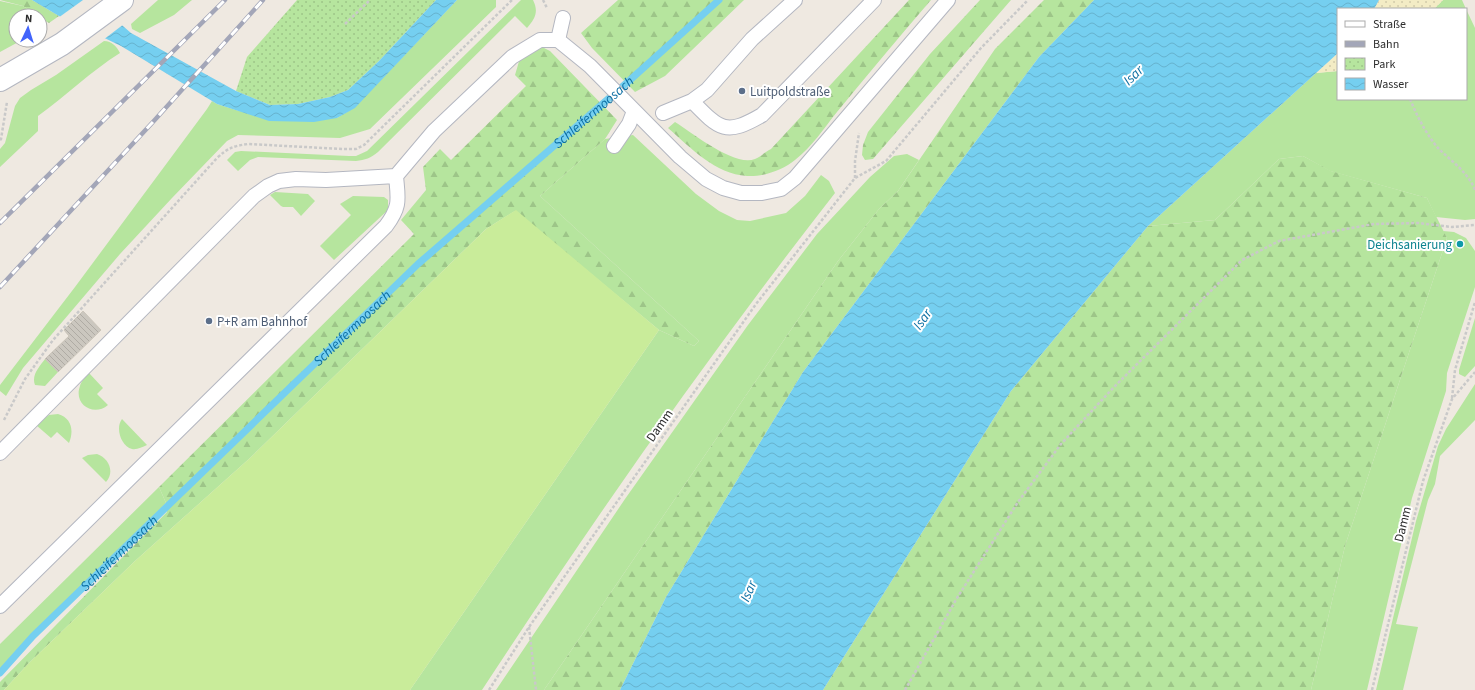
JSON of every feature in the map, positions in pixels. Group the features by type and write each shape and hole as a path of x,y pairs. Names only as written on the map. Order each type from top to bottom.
{"main road":[{"path":"4,88 122,0"}],"lane":[{"path":"663,114 692,101 708,90 752,39 795,0"},
{"path":"692,101 705,114 723,127 733,128 744,125 762,115 874,0"},
{"path":"0,606 386,226 394,216 398,204 396,176 434,131 512,57 540,40 558,40 590,66 680,158 706,179 723,188 741,193 762,194 781,189 795,178 948,0"},
{"path":"558,40 563,18"},
{"path":"614,146 629,124 630,107"},
{"path":"0,453 259,193 279,181 296,179 326,180 396,176"}],"path":[{"path":"345,24 370,0"},
{"path":"1,426 25,379 52,340 217,158 227,149 248,144 350,149 356,149 364,145 512,0"},
{"path":"860,104 862,116 855,161 855,178 886,161 981,48 1028,0"},
{"path":"0,140 4,88"},
{"path":"1410,100 1417,116 1430,139 1472,181 1475,190"},
{"name":"Damm","path":"489,690 529,627 756,304 855,178"},
{"path":"905,690 957,598 1018,502 1061,444 1114,387 1242,260 1279,240 1374,224 1418,223 1452,226 1475,225"},
{"path":"1452,400 1455,370 1475,302"},
{"name":"Damm","path":"1372,690 1423,481 1452,400 1475,372"},
{"path":"529,627 536,690"}],"green space":[{"path":"0,0 32,0 46,8 26,8"},
{"path":"158,0 192,0 174,15 140,33 132,29 131,24"},
{"path":"297,0 436,0 379,61 348,90 330,97 298,104 270,105 236,91 247,57"},
{"path":"457,0 496,0 496,7 370,129 340,138 238,135 227,141 120,254 23,368 6,396 0,391 0,385 75,287 212,101 239,111 337,118 355,107"},
{"path":"521,0 533,0 536,8 534,18 527,28 515,16 378,152 370,157 356,161 258,157 250,160 238,171 227,160 235,152 241,151 356,156 367,151"},
{"path":"618,0 744,0 665,76 635,92 592,48 581,33"},
{"path":"909,0 931,0 812,143 801,155 785,167 772,172 753,176 735,174 704,159 668,128 675,122 725,154 746,160 757,158 771,149"},
{"path":"980,0 1011,0 873,159 865,160 862,155 863,145 868,132 930,54"},
{"path":"1044,0 1094,0 1039,57 803,372 666,597 620,690 544,690 838,261 879,209 898,191 995,49"},
{"path":"1443,0 1462,0 1466,8 1435,8"},
{"path":"0,1 23,6 26,8 8,8 8,48 0,52"},
{"path":"48,9 59,16 48,22"},
{"path":"1467,11 1475,28 1475,219 1465,220 1436,217 1427,198 1330,171 1303,156 1279,159 1215,220 1148,226 1316,73 1337,71 1337,100 1467,100"},
{"path":"104,41 114,45 120,53 38,116 38,131 0,167 0,149 5,143 15,106 20,98"},
{"path":"535,48 544,48 550,51 617,120 605,139 540,196 699,341 694,346 659,330 515,211 486,229 250,458 135,561 28,664 4,690 0,690 0,682 167,512 166,503 159,487 414,234 401,220 426,190 423,167 440,149 451,160 526,86 515,75 520,58"},
{"path":"633,135 696,194 719,211 737,220 750,221 786,213 805,196 821,175 829,181 835,193 788,253 653,438 566,563 482,690 410,690 659,330 694,346 699,341 540,196 605,139"},
{"path":"907,154 919,160 898,191 879,209 838,261 544,690 496,690 625,499 748,325 817,234 870,177 894,156"},
{"path":"1303,156 1331,171 1427,198 1447,238 1345,546 1311,690 823,690 1011,391 1148,226 1215,220 1279,159"},
{"path":"275,192 308,194 315,201 301,216 293,207 281,206 270,195"},
{"path":"353,196 384,197 388,200 388,210 334,260 320,246 351,215 340,204"},
{"path":"516,210 659,330 410,690 4,690 28,664 135,561 250,458 486,229"},
{"path":"1443,231 1454,232 1466,238 1475,251 1475,287 1447,373 1446,391 1412,498 1367,690 1311,690 1345,546 1447,238"},
{"path":"1475,318 1475,366 1465,377 1459,374 1459,370"},
{"path":"45,359 58,372 45,386 35,385 35,374"},
{"path":"89,373 103,388 97,394 108,405 97,410 86,407 79,399 82,381"},
{"path":"1475,384 1475,420 1440,456 1435,484 1428,500 1396,624 1418,627 1403,690 1376,690 1416,521 1438,446 1446,429"},
{"path":"58,414 63,416 71,426 71,438 69,443 57,432 51,438 36,425 49,415"},
{"path":"122,419 147,445 132,449 122,441 119,427"},
{"path":"97,454 105,459 109,466 110,474 106,482 82,458 88,455"},
{"path":"159,487 166,503 42,624 0,670 0,644"}],"sand":[{"path":"1379,0 1443,0 1435,8 1375,8"},
{"path":"1337,54 1337,71 1316,73"}],"water":[{"path":"32,0 93,0 131,33 236,91 270,105 298,104 330,97 348,90 379,61 436,0 457,0 355,108 337,118 314,122 269,121 217,104 121,46"},
{"name":"Isar","path":"1094,0 1379,0 1375,8 1337,8 1337,54 1148,226 1011,391 823,690 620,690 666,597 803,372 1039,57"}],"pier":[{"path":"83,0 96,0 124,24 103,40 58,18"}],"building":[{"path":"83,311 101,330 58,372 45,359 69,336 64,330"}],"waterway":[{"name":"Schleifermoosach","path":"0,673 33,636 418,264 630,80 719,0"}],"railway":[{"path":"0,223 225,0"},
{"path":"0,287 152,123 263,0"}],"place":[{"name":"Luitpoldstraße","path":"742,91"},
{"name":"Deichsanierung","path":"1460,244"},
{"name":"P+R am Bahnhof","path":"209,321"}]}
